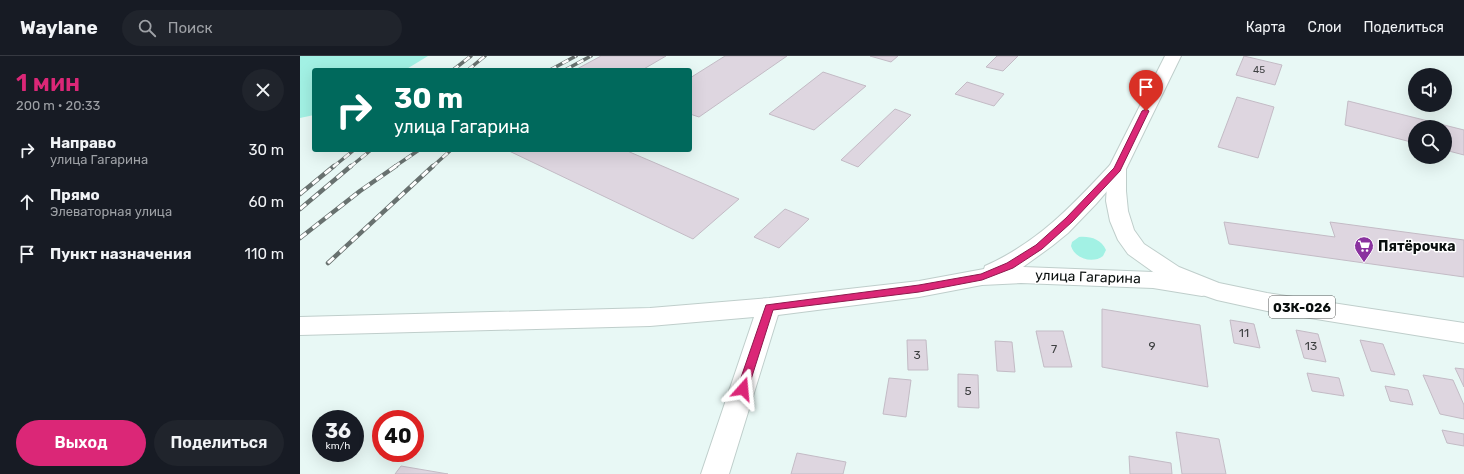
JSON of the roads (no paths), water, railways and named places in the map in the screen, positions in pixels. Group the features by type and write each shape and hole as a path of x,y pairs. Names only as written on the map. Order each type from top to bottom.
{"street":[{"name":"03К-026","path":"1117,169 1173,56"},
{"name":"улица Гагарина","path":"1117,169 1115,206 1120,222 1127,236 1137,250 1159,266 1186,280 1217,291"},
{"path":"982,277 1010,266 1039,247 1069,220 1117,169"},
{"name":"улица Гагарина","path":"300,326 650,317 769,307 919,289 982,277 1021,275 1152,280 1217,291 1256,300 1464,333"},
{"path":"715,474 769,307"}],"railway":[{"path":"456,68 471,56"},
{"path":"470,68 485,56"},
{"path":"554,68 576,56"},
{"path":"569,68 591,56"},
{"path":"333,167 352,152"},
{"path":"350,167 369,152"},
{"path":"394,167 416,152"},
{"path":"432,167 449,152"},
{"path":"300,194 334,166"},
{"path":"300,209 351,166"},
{"path":"300,238 360,191 396,166"},
{"path":"328,263 433,166"}],"place":[{"name":"Пятёрочка","path":"1364,263"}]}
